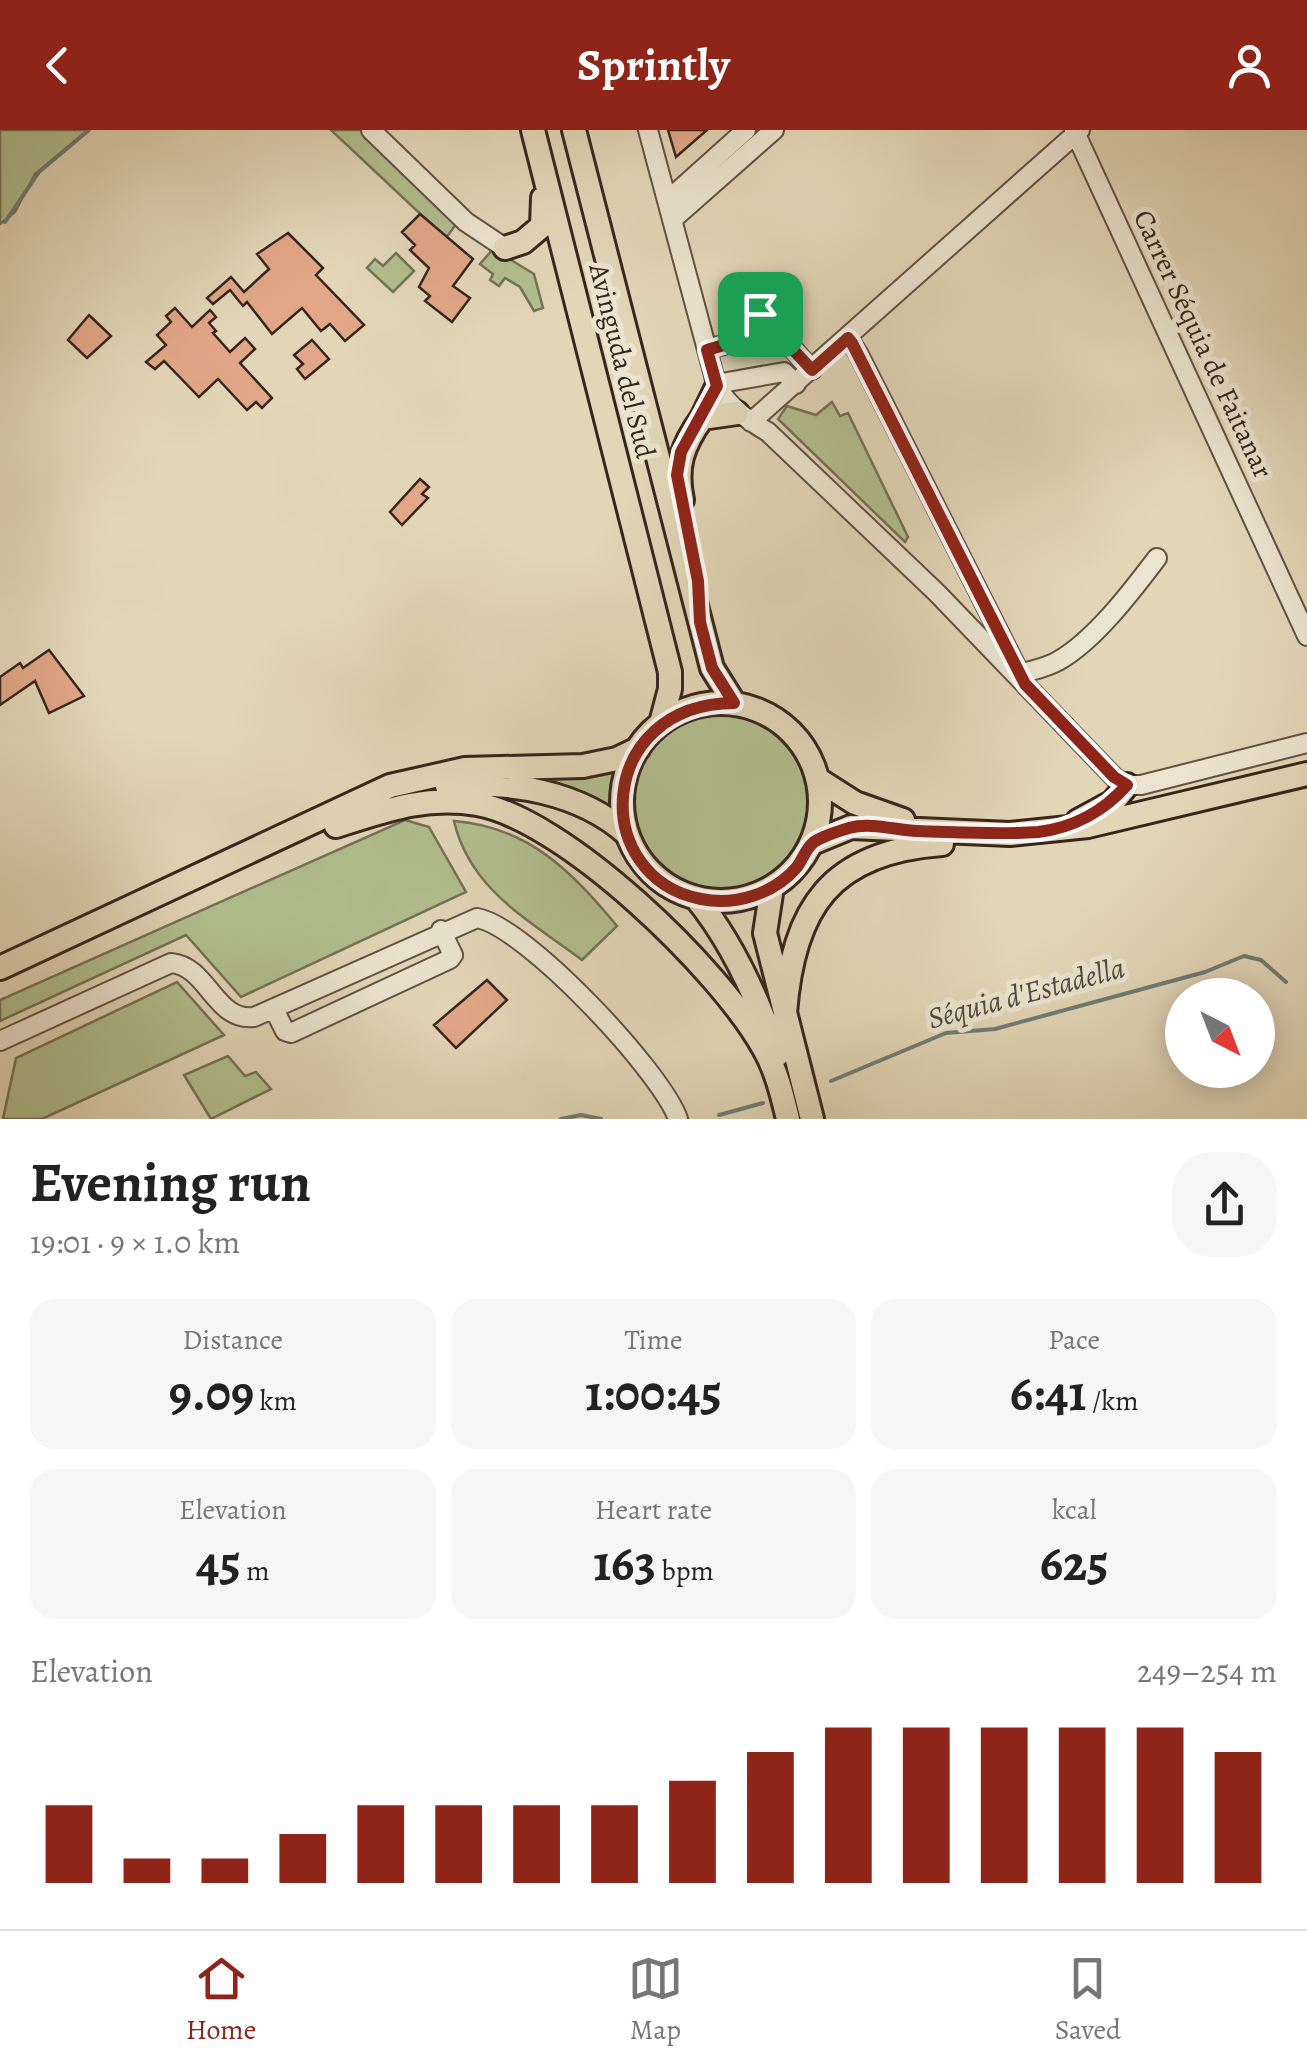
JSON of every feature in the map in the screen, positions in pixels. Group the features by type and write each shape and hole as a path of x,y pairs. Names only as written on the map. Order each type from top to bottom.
{"main road":[{"name":"Avinguda del Sud","path":"532,130 670,672 661,723"},
{"name":"Avinguda del Sud","path":"574,130 712,668 734,703"},
{"path":"505,248 523,242 542,226 545,179"},
{"path":"700,622 698,581 677,475 681,452 717,385"},
{"path":"702,418 744,418"},
{"path":"734,703 763,711 788,728 808,752 818,780 820,812 812,843 796,868 772,887 748,898 723,902 697,898 667,886 642,863 627,834 622,808 624,780 638,749 661,723 696,706 734,703"},
{"path":"0,968 390,786 465,769 583,766 617,759 638,749"},
{"path":"812,843 852,827 1010,834 1059,829 1150,813 1307,774"},
{"path":"818,780 855,803 940,830"},
{"path":"0,984 405,794 450,785 484,784 537,791 594,809 627,834"},
{"path":"1059,829 1113,802 1127,785"},
{"path":"336,826 398,805 452,801 507,812 536,826 626,894 705,972 762,1046 791,1119"},
{"path":"785,1013 796,938 822,893 860,862 902,847 984,843 1010,834"},
{"path":"772,887 766,933 812,1119"},
{"path":"697,898 717,923 760,1003 791,1119"}],"street":[{"path":"371,130 466,222 505,248"},
{"path":"648,130 717,385 744,418 768,432 965,622 1114,777 1127,785 1307,743"},
{"path":"667,201 746,130"},
{"path":"672,220 774,130"},
{"path":"744,418 796,384 1077,131"},
{"name":"Carrer Séquia de Faitanar","path":"1077,131 1307,636"},
{"path":"707,350 724,345 760,314 812,370"},
{"path":"848,338 1022,679"},
{"path":"717,385 784,372 796,384"},
{"path":"1022,679 1070,653 1131,592 1157,558"},
{"path":"965,622 987,608"},
{"path":"0,1040 171,963 190,969 232,1014 249,1018 442,930 472,918 483,918 549,967 639,1058 664,1089 678,1119"},
{"path":"274,1008 285,1031 290,1033 453,955 442,930"}],"green space":[{"path":"0,130 88,130 35,174 15,212 0,224"},
{"path":"331,130 364,130 457,223 446,238"},
{"path":"493,249 534,274 543,308 534,311 520,287 505,278 499,286 490,280 493,274 480,264"},
{"path":"396,253 414,271 393,292 367,268 375,259 383,266"},
{"path":"832,402 840,416 848,413 908,537 905,542 778,419 787,406 816,415"},
{"path":"721,710 755,717 785,736 804,766 811,800 804,834 785,864 755,883 721,890 687,883 657,864 638,834 631,800 638,766 657,736 687,717"},
{"path":"617,769 612,810 463,776"},
{"path":"405,820 429,827 466,892 241,997 186,935 0,1021 0,1000"},
{"path":"454,821 505,832 526,842 565,870 617,926 582,960 522,917 488,885 473,866"},
{"path":"177,982 224,1035 42,1119 3,1119 16,1058"},
{"path":"228,1056 245,1076 256,1072 271,1089 211,1119 184,1075"}],"building":[{"path":"668,130 707,130 676,157"},
{"path":"420,214 473,259 453,286 470,298 452,322 425,301 430,296 419,287 429,268 410,250 415,245 402,232"},
{"path":"288,233 323,268 316,275 364,325 345,341 330,324 321,331 302,308 272,334 247,302 243,306 230,290 213,304 207,298 231,277 244,292 269,269 257,254"},
{"path":"175,308 192,327 210,310 216,317 209,323 216,331 213,333 230,352 245,338 255,349 240,363 272,398 262,408 256,402 247,410 218,379 199,397 164,361 155,369 146,362 166,345 157,335 171,322 166,316"},
{"path":"89,315 111,336 87,358 68,340"},
{"path":"312,340 329,359 305,379 297,369 303,364 294,355"},
{"path":"420,479 429,487 422,494 428,498 402,525 390,512"},
{"path":"49,650 84,696 49,713 35,681 0,705 0,677 20,663 23,668"},
{"path":"487,980 507,1000 456,1048 434,1025"}],"waterway":[{"path":"5,222 39,172 89,130"},
{"name":"Séquia d'Estadella","path":"831,1081 946,1033 995,1029 1205,972 1244,956 1261,960 1286,982"},
{"path":"719,1115 763,1103"},
{"path":"561,1119 581,1115 601,1119"}],"route":[{"path":"760,314 812,370 848,338 852,343 1025,684 1114,777 1127,785 1113,802 1059,829 1038,832 852,827 812,843 796,868 772,887 748,898 723,902 697,898 667,886 642,863 627,834 622,808 624,780 638,749 661,723 683,710 708,703 734,703 712,668 700,622 698,581 677,475 681,452 717,386 707,350 724,345 760,314"}]}
